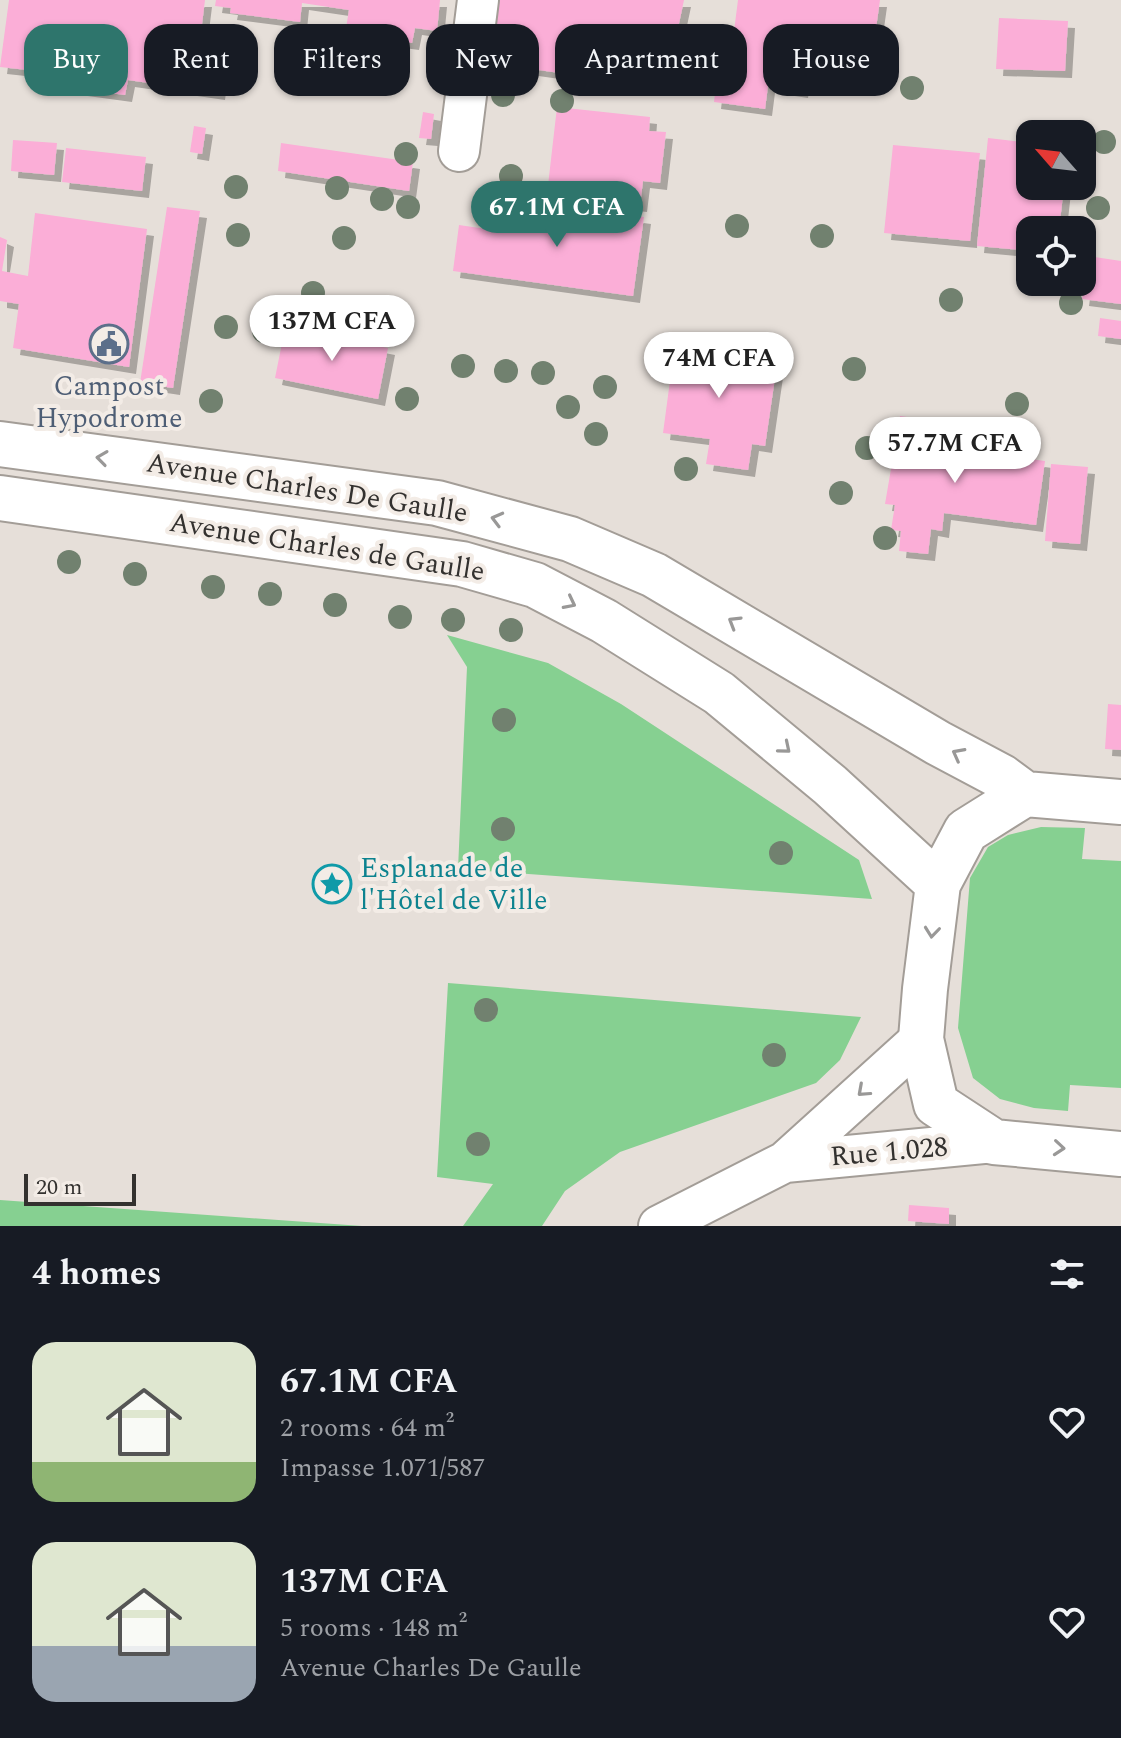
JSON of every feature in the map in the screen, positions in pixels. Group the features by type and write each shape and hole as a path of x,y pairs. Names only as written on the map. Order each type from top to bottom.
{"main road":[{"name":"Avenue Charles De Gaulle","path":"0,444 437,503 570,539 654,575 938,743 1002,777 1025,794"},
{"name":"Avenue Charles de Gaulle","path":"0,498 462,564 535,585 604,621 719,693 830,785 938,884"},
{"path":"1121,802 1025,794 966,831 938,884 921,1039 936,1104 994,1142 1121,1154"}],"street":[{"path":"459,151 478,0"},
{"name":"Rue 1.028","path":"659,1226 785,1162 921,1039"},
{"name":"Rue 1.028","path":"785,1162 994,1142"}],"green space":[{"path":"447,635 548,663 621,704 859,860 872,899 458,869 467,667"},
{"path":"1041,827 1085,828 1082,859 1121,861 1121,1088 1070,1085 1068,1111 1034,1108 1000,1099 973,1078 958,1028 970,878 988,847 1008,835"},
{"path":"448,983 861,1017 840,1060 816,1083 620,1152 565,1191 542,1226 463,1226 493,1184 437,1177"},
{"path":"0,1200 362,1226 0,1226"}],"building":[{"path":"9,0 205,0 202,24 144,24 144,82 128,80 128,24 24,24 24,70 0,67"},
{"path":"216,0 440,0 438,24 426,24 426,30 415,28 412,43 410,24 347,24 349,10 302,3 300,22 230,13 231,8 215,6"},
{"path":"490,0 684,0 679,24 555,24 555,72 539,70 539,24 484,24"},
{"path":"738,0 880,0 877,24 763,24 765,109 714,102 715,96 747,96 747,24 735,24"},
{"path":"999,18 1068,21 1065,71 996,69"},
{"path":"557,107 650,117 649,131 666,132 660,183 643,181 640,205 547,194"},
{"path":"423,112 434,114 431,139 419,138"},
{"path":"194,126 206,128 202,154 190,152"},
{"path":"988,138 1016,141 1016,200 1062,200 1061,216 1016,216 1016,250 977,246"},
{"path":"13,140 57,143 54,175 11,171"},
{"path":"281,143 413,162 409,191 278,171"},
{"path":"893,145 980,153 970,241 884,233"},
{"path":"66,148 146,157 142,191 62,182"},
{"path":"518,200 644,217 633,296 453,271 459,225 513,233"},
{"path":"167,207 200,211 173,388 140,383"},
{"path":"35,213 147,229 129,367 13,348 19,304 0,301 0,237 7,240 2,271 28,276"},
{"path":"1096,257 1121,261 1121,304 1082,299 1082,296 1096,296"},
{"path":"1100,318 1121,321 1121,339 1098,336"},
{"path":"285,328 388,348 378,399 275,378"},
{"path":"676,336 741,344 737,366 776,371 765,446 752,444 748,470 706,464 710,439 663,433"},
{"path":"900,416 943,422 940,447 1045,461 1036,525 944,513 942,531 931,529 928,554 899,551 901,531 891,530 895,505 885,504"},
{"path":"1051,464 1088,467 1080,544 1045,541"},
{"path":"1108,704 1121,705 1121,750 1105,749"},
{"path":"909,1205 949,1208 949,1224 908,1221"}],"place":[{"name":"Campost Hypodrome","path":"109,344"},
{"name":"Esplanade de l'Hôtel de Ville","path":"332,884"}]}
